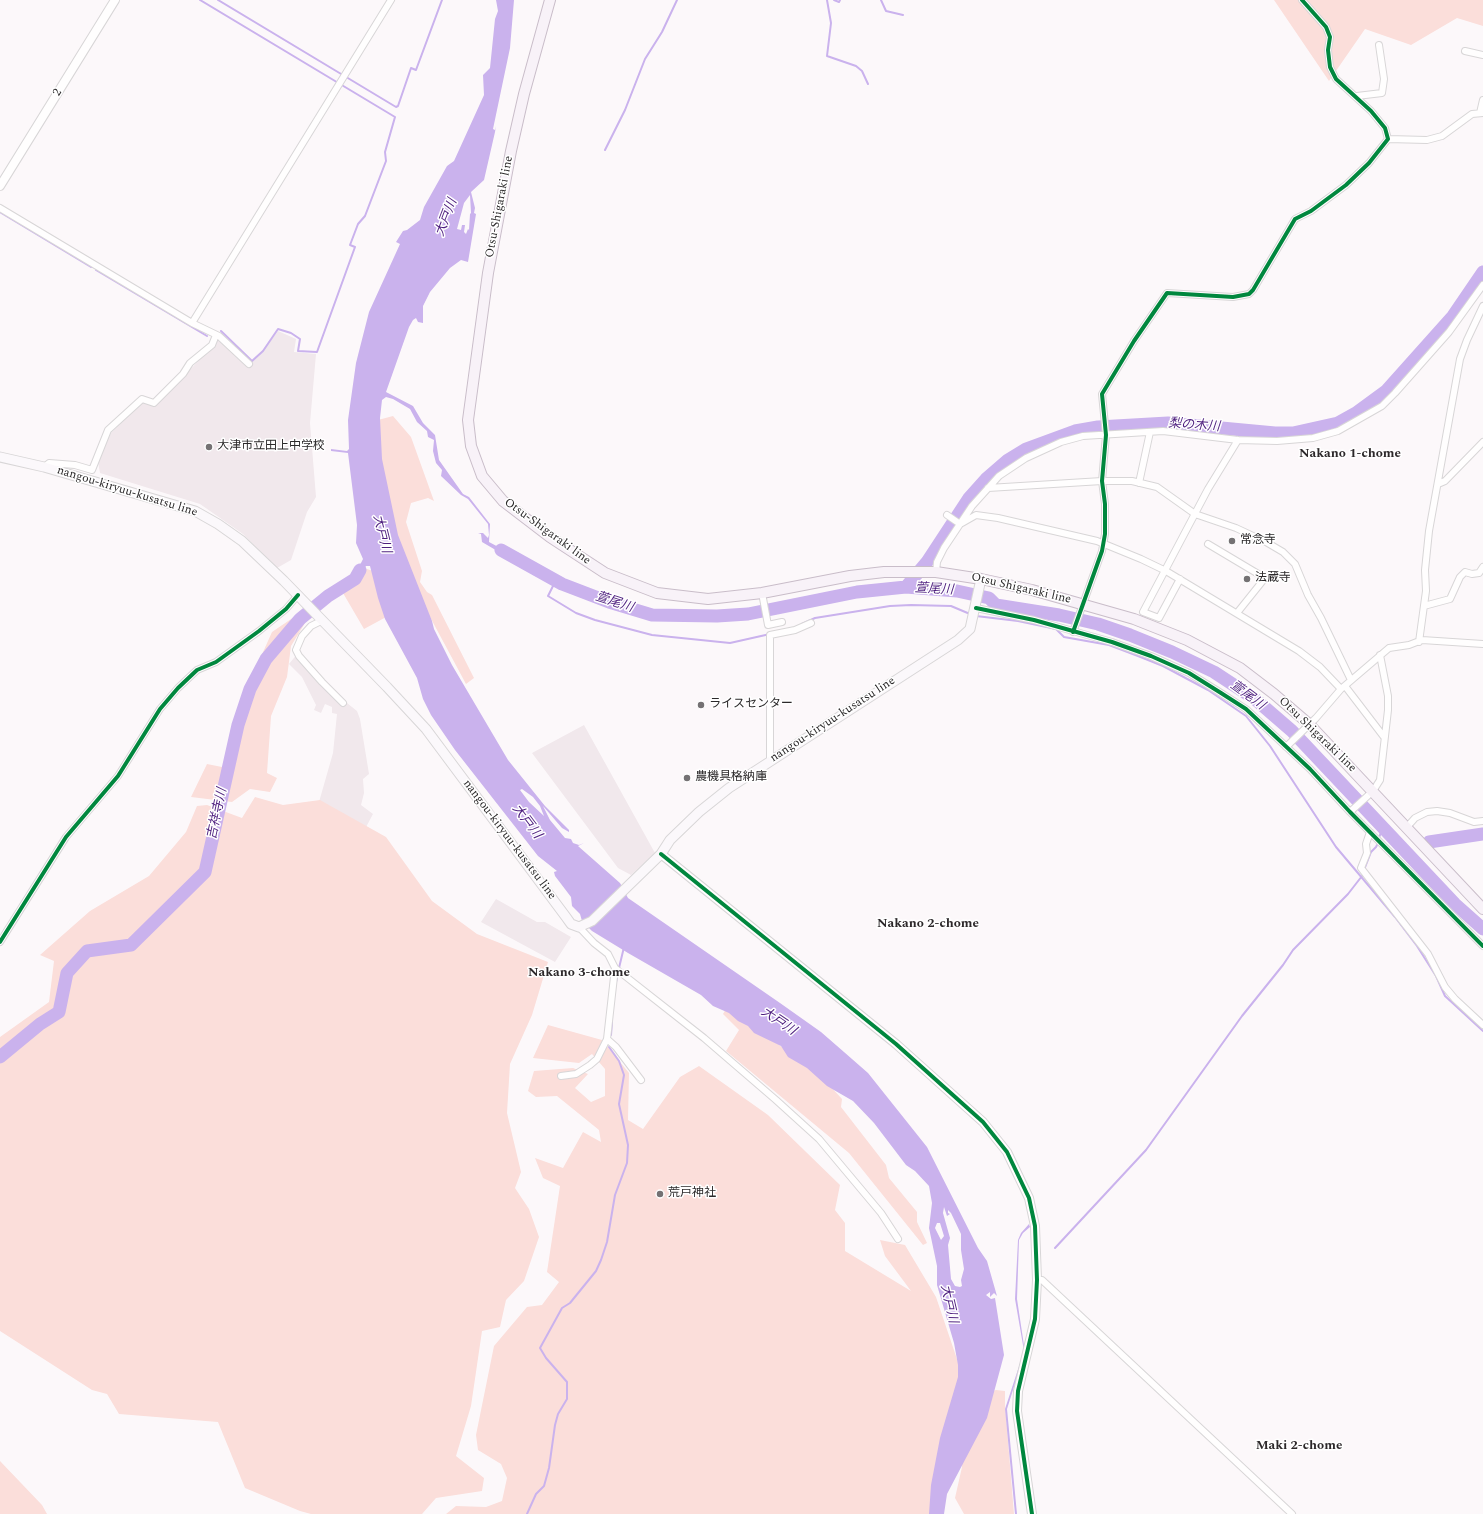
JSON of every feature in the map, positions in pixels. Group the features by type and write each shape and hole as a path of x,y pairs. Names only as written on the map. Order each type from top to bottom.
{"main road":[{"name":"Otsu-Shigaraki line","path":"550,0 524,94 488,272 468,420 471,446 482,476 503,501 550,537 605,573 657,593 708,599 763,597 850,576 908,571"},
{"name":"nangou-kiryuu-kusatsu line","path":"0,457 44,467 196,511 242,541 322,619 426,729 571,924 582,927 592,921 661,854 670,840 699,812 729,788 770,760 958,640 970,629 981,581"},
{"name":"Otsu Shigaraki line","path":"908,571 931,572 981,581 1081,606 1148,619 1240,668 1274,694 1307,726 1370,793 1406,827 1483,909"}],"street":[{"name":"2","path":"0,186 115,0"},
{"path":"192,324 390,0"},
{"path":"1302,0 1326,27 1330,37 1328,50 1330,67 1336,78 1357,96 1385,128 1388,139"},
{"path":"1357,96 1382,93 1384,79 1379,45"},
{"path":"1464,51 1483,55"},
{"path":"1388,139 1427,140 1442,136 1472,114 1481,113 1483,100"},
{"path":"1073,632 1104,543 1105,504 1102,481 1106,433 1102,394 1134,341 1167,293 1234,296 1249,294 1258,284 1295,219 1311,211 1346,185 1369,163 1388,139"},
{"path":"0,208 192,324 216,336 249,364"},
{"path":"931,572 944,548 972,506 988,488 999,476 1016,463 1043,449 1083,436 1106,433 1163,431 1241,439 1294,440 1329,435 1377,409 1396,393 1470,305 1483,285"},
{"path":"1419,642 1424,606 1426,551 1460,359 1466,340 1482,309 1470,305"},
{"path":"44,467 49,463 75,465 92,470 108,430 142,399 154,403 183,374 190,363 212,345 216,336"},
{"path":"1138,483 1150,432"},
{"path":"1180,579 1159,618 1148,619 1143,612 1166,571 1194,514 1241,439"},
{"path":"1438,484 1445,481 1483,442"},
{"path":"988,488 1102,481 1138,483 1157,487 1194,514 1236,528 1266,542 1283,552 1295,564 1308,595 1321,618 1351,680"},
{"path":"947,515 961,524"},
{"path":"961,524 976,515 998,518 1104,543 1166,571 1298,651 1320,667 1343,688 1384,737"},
{"path":"1208,544 1265,578 1237,613"},
{"path":"1424,606 1450,600 1460,577 1465,572 1472,574 1479,573 1483,567"},
{"path":"0,942 66,837 118,776 160,709 178,688 197,670 216,662 286,610 298,595"},
{"path":"763,597 768,625 782,622"},
{"path":"976,607 1034,620 1112,642 1151,656 1189,673 1246,709 1287,745 1370,832 1483,946"},
{"path":"322,619 311,626 302,636 296,650 299,656 322,682 343,703"},
{"path":"770,760 770,635 795,630 811,623"},
{"path":"1287,745 1351,680 1389,648 1409,645 1422,640 1483,644"},
{"path":"1351,811 1370,793 1380,780 1384,737 1387,723 1388,696 1380,655"},
{"path":"1406,827 1415,818 1437,810 1474,822 1483,821"},
{"path":"1370,832 1366,844 1367,853 1361,868 1428,954 1445,987 1455,999 1483,1025"},
{"path":"661,854 896,1044 983,1122 1007,1152 1029,1198 1035,1226 1037,1280 1035,1319 1018,1391 1017,1411 1032,1514"},
{"path":"582,927 594,944 608,954 617,970 704,1038 819,1139 881,1213 898,1239"},
{"path":"562,1076 576,1074 597,1059 607,1039 617,970"},
{"path":"607,1039 616,1047 641,1080"},
{"path":"1037,1280 1042,1280 1292,1514"}],"shaded area":[{"path":"1274,0 1483,0 1483,26 1457,18 1411,45 1365,29 1329,81"},
{"name":"大津市立田上中学校","path":"278,331 296,339 294,352 316,354 310,423 316,497 307,512 291,560 277,568 243,534 200,504 100,473 98,462 111,433 142,402 156,406 218,340 247,367 263,351"},
{"path":"393,416 411,437 434,501 428,498 411,503 406,522 422,571 420,582 427,592 432,595 474,678 466,684 422,602 397,536 379,460 378,420"},
{"path":"367,569 376,572 388,616 364,629 343,593 348,580"},
{"path":"294,617 305,623 291,646 287,677 271,716 267,773 277,778 270,792 250,789 232,802 191,797 207,764 232,769 247,688 272,632"},
{"path":"298,653 342,699 357,711 360,719 369,774 363,779 364,793 361,805 373,814 365,829 319,802 333,753 337,714 332,713 332,707 325,704 321,713 314,710 316,705 302,677 289,664"},
{"path":"584,725 655,853 631,875 618,868 532,753"},
{"path":"255,797 283,805 320,800 386,837 432,901 477,934 548,962 532,1015 510,1064 507,1113 521,1172 515,1188 529,1209 539,1237 524,1281 506,1300 500,1327 482,1331 471,1406 456,1456 484,1478 482,1491 436,1498 422,1514 311,1514 300,1511 245,1488 218,1422 119,1414 107,1394 92,1390 0,1331 0,1037 49,1002 54,961 40,955 90,911 149,876 186,832 197,806 207,805 242,818"},
{"path":"496,899 537,922 545,922 571,937 555,962 481,922"},
{"path":"727,1007 819,1074 842,1099 841,1107 886,1165 889,1178 917,1212 917,1222 927,1243 923,1245 849,1153 726,1051 739,1030 723,1014"},
{"path":"548,1025 602,1040 629,1073 628,1120 643,1129 680,1077 699,1066 768,1115 840,1185 835,1210 845,1223 845,1251 911,1291 885,1256 880,1240 905,1245 936,1297 961,1371 934,1514 446,1514 456,1506 486,1507 502,1501 507,1478 501,1464 478,1450 476,1435 494,1346 527,1307 542,1305 559,1282 547,1272 560,1186 543,1178 535,1158 563,1168 583,1132 601,1142 599,1130 557,1096 536,1097 528,1091 534,1071 573,1068 588,1074 575,1088 591,1102 605,1096 605,1069 592,1054 579,1063 533,1058"},
{"path":"996,1390 1005,1391 1014,1514 964,1514 955,1498 962,1467 961,1454 990,1392"},
{"path":"0,1461 42,1505 47,1514 0,1514"}],"water":[{"name":"大戸川","path":"496,0 514,0 510,48 493,129 495,130 496,126 495,132 484,180 471,192 475,208 474,213 476,214 468,262 461,260 450,268 430,292 423,306 423,323 418,322 416,318 409,327 386,392 413,406 423,423 435,435 439,460 463,494 469,497 490,524 489,542 521,559 511,559 482,542 481,534 478,533 483,533 488,538 488,524 468,499 461,495 441,476 442,470 436,463 433,451 434,440 428,437 427,431 417,422 410,409 393,399 386,397 382,400 380,418 382,459 398,535 434,629 452,665 508,760 545,806 569,830 569,832 562,828 543,806 550,820 565,838 571,839 573,843 579,845 584,843 578,846 620,883 628,898 821,1032 868,1073 927,1147 978,1248 987,1261 997,1296 994,1293 990,1297 990,1292 986,1295 991,1299 995,1298 1004,1355 987,1418 947,1494 944,1514 929,1514 931,1485 940,1438 958,1377 958,1365 954,1343 937,1285 937,1266 929,1228 932,1203 929,1186 915,1171 906,1165 874,1123 853,1101 827,1086 807,1068 788,1057 781,1046 754,1033 748,1026 738,1021 729,1013 713,1006 701,995 592,931 582,921 580,914 572,906 571,897 555,876 554,872 557,871 538,856 455,750 431,715 423,699 417,678 385,619 370,566 366,566 355,580 347,585 355,575 363,559 356,543 357,525 348,453 331,451 331,449 347,451 349,449 348,420 356,363 369,312 400,244 396,242 403,231 407,230 420,220 424,207 447,166 454,161 484,95 483,75 490,68 495,19 498,11","holes":["470,195 471,213 469,230 468,229 466,234 464,232 465,225 462,225 461,230 457,229 464,203","522,789 533,797 540,806 544,816 529,802 520,790","944,1207 947,1216 950,1214 948,1213 948,1210 951,1213 961,1234 961,1250 964,1269 961,1280 962,1286 960,1287 955,1286 951,1279 948,1245 950,1238 943,1213","937,1223 940,1223 944,1236 941,1240 935,1228"]},
{"path":"1029,1224 1030,1227 1023,1233 1019,1240 1017,1299 1025,1352 1007,1409 1017,1514 1015,1514 1005,1409 1024,1351 1015,1299 1018,1240 1021,1233"}],"waterway":[{"path":"200,0 395,117 385,152 386,161 365,216 358,224 350,245 355,247 317,352 298,351 300,339 291,333 278,329 263,351 252,361 221,331"},
{"path":"218,0 396,107 398,106 411,68 416,70 442,0"},
{"path":"605,150 625,110 645,59 662,32 677,0"},
{"path":"827,0 831,23 827,56 856,66 862,71 868,84"},
{"path":"834,0 839,2 840,0"},
{"path":"881,0 886,11 903,15"},
{"path":"0,212 91,267"},
{"path":"96,270 207,336"},
{"name":"梨の木川","path":"906,587 927,562 969,498 986,479 1008,460 1026,449 1075,431 1098,427 1168,423 1275,433 1293,433 1338,423 1356,413 1386,391 1453,316 1483,272"},
{"name":"萱尾川","path":"501,550 562,584 609,602 652,615 717,616 748,614 857,592 906,587 957,591 989,598 996,605 1059,615 1098,624 1130,635 1172,652 1214,672 1255,699 1292,731 1455,904 1483,929"},
{"name":"吉祥寺川","path":"0,1057 40,1024 59,1012 67,973 87,951 131,945 205,872 238,725 250,689 266,659 300,619 328,596 355,579 360,570"},
{"path":"554,580 548,596 576,613 595,620 652,635 730,643 770,634"},
{"path":"802,624 815,618 890,606 951,606 970,614"},
{"path":"976,616 1018,621 1056,629 1064,637 1109,645 1163,666 1208,690 1246,716 1270,746 1336,847 1395,917 1417,946 1436,976 1445,996 1483,1031"},
{"path":"1379,838 1383,826"},
{"path":"1429,842 1483,834"},
{"path":"1364,870 1371,852 1378,843"},
{"path":"1055,1248 1146,1150 1242,1016 1283,965 1293,950 1348,894 1362,876"},
{"path":"619,968 624,947"},
{"path":"616,982 618,973"},
{"path":"611,1035 612,1022"},
{"path":"527,1514 536,1494 544,1486 549,1468 555,1425 558,1414 567,1399 567,1382 546,1358 540,1348 562,1308 570,1303 596,1271 607,1242 615,1195 627,1163 628,1145 619,1104 624,1075 619,1061 609,1047"}],"cycle path":[{"path":"1073,632 1102,551 1105,534 1105,504 1102,481 1106,435 1102,394 1134,341 1167,293 1233,297 1249,294 1253,290 1295,219 1311,211 1346,185 1369,163 1388,139 1385,128 1371,111 1336,79 1330,67 1328,50 1330,37 1326,27 1302,0"},
{"path":"0,942 66,837 118,776 160,709 178,688 197,670 216,662 259,631 286,609 298,595"},
{"path":"976,608 1034,620 1112,642 1151,656 1189,673 1246,709 1310,769 1350,812 1483,946"},
{"path":"661,854 896,1044 983,1122 1007,1152 1029,1198 1035,1226 1037,1280 1035,1319 1018,1391 1017,1411 1032,1514"}],"place":[{"name":"大津市立田上中学校","path":"209,447"},
{"name":"常念寺","path":"1232,541"},
{"name":"法蔵寺","path":"1247,579"},
{"name":"ライスセンター","path":"701,705"},
{"name":"農機具格納庫","path":"687,778"},
{"name":"荒戸神社","path":"660,1194"}],"district":[{"name":"Nakano 1-chome","path":"1350,454"},
{"name":"Nakano 2-chome","path":"928,924"},
{"name":"Nakano 3-chome","path":"579,973"},
{"name":"Maki 2-chome","path":"1299,1446"}]}
